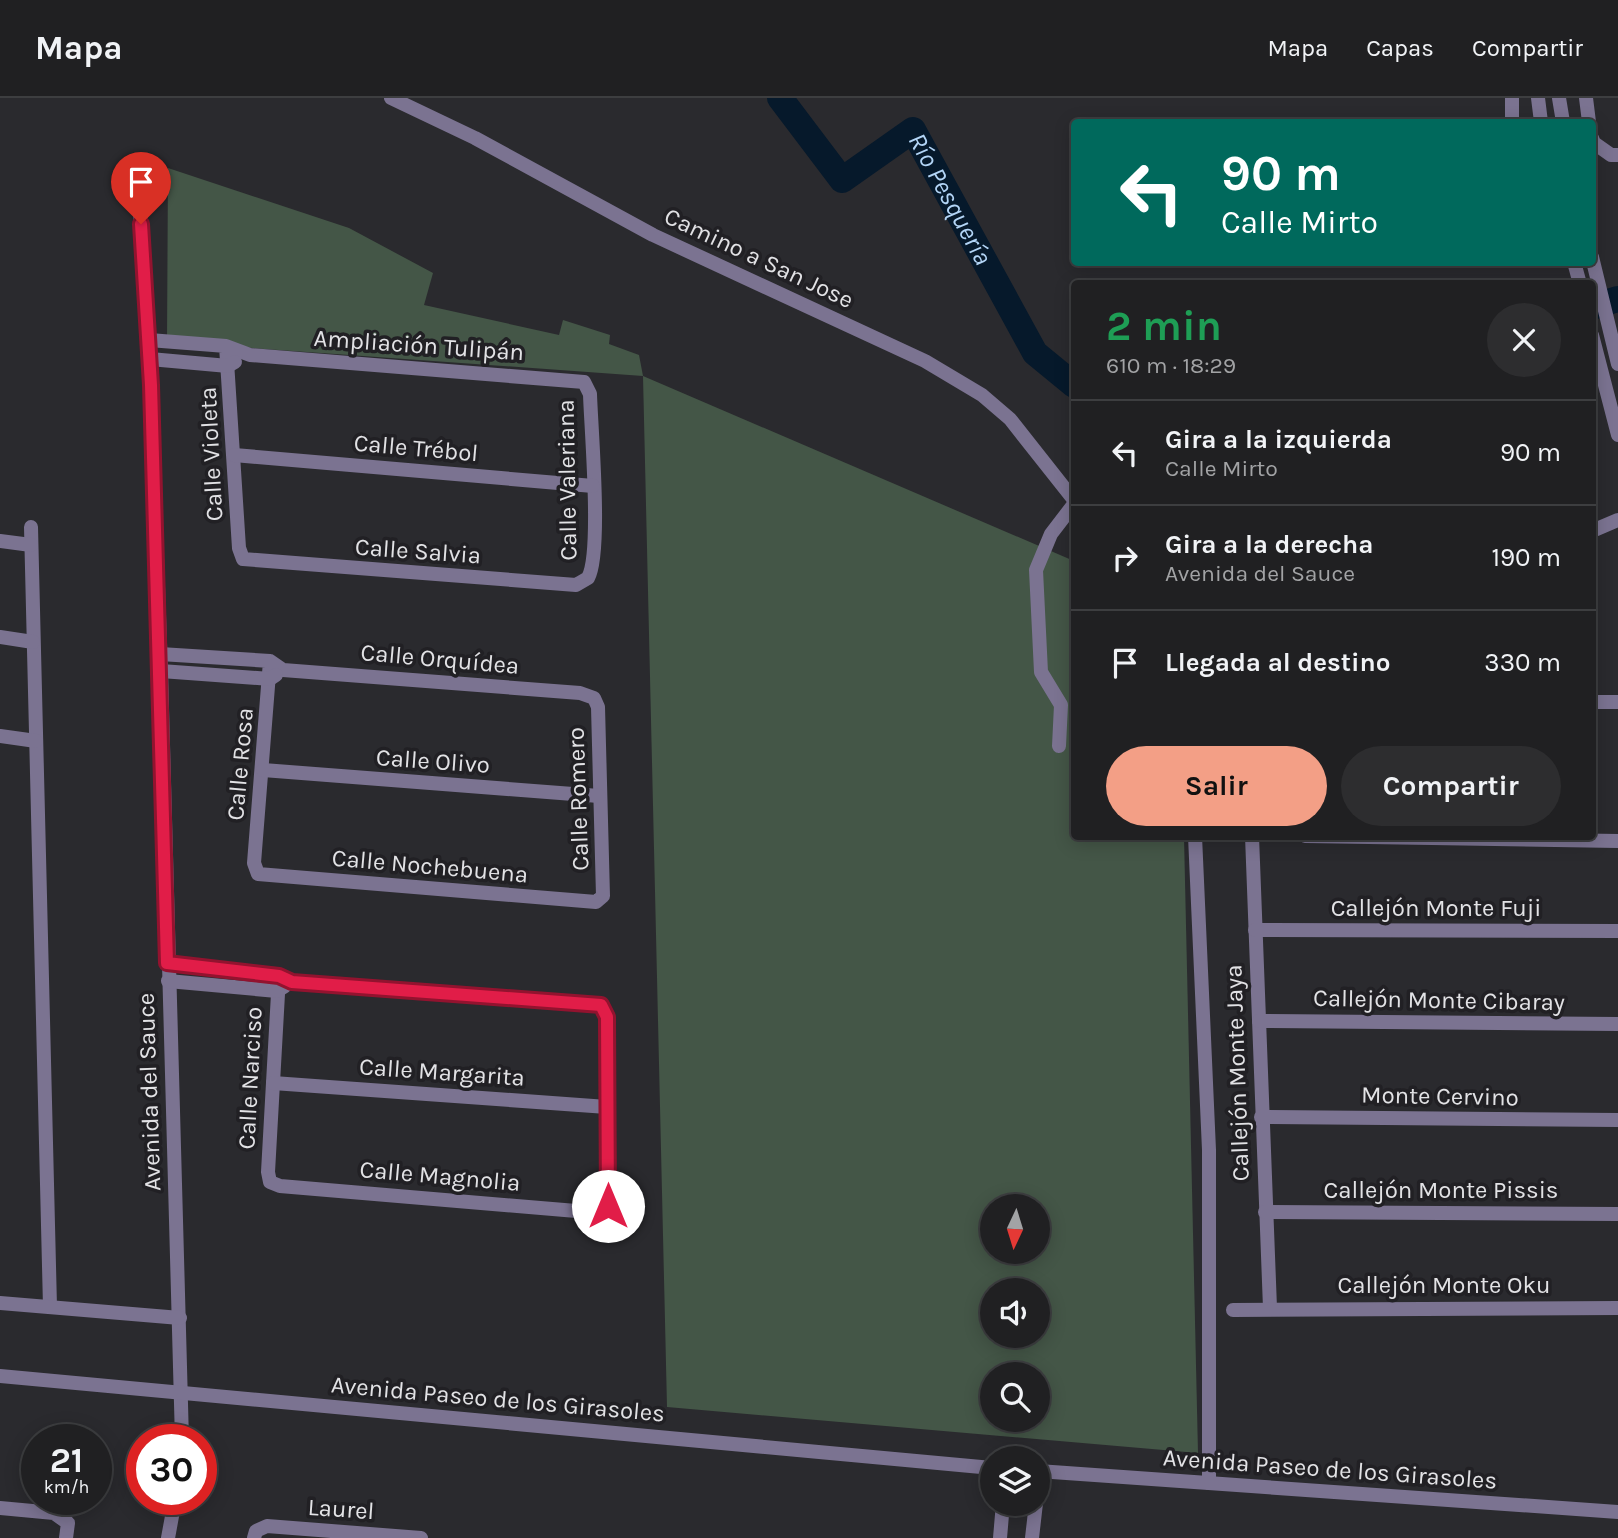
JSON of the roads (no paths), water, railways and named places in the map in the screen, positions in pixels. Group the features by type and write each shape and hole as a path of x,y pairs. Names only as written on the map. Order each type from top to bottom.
{"street":[{"name":"Camino a San Jose","path":"391,98 475,138 653,234 925,361 982,395 1010,419 1071,498"},
{"path":"1512,98 1512,119"},
{"path":"1538,98 1541,119"},
{"path":"1559,98 1562,119"},
{"path":"1586,98 1589,119"},
{"path":"1596,144 1618,155"},
{"name":"Avenida del Sauce","path":"139,197 150,359 161,671 181,1424"},
{"path":"1594,266 1618,364"},
{"name":"Ampliación Tulipán","path":"149,340 226,346 250,355 584,382"},
{"name":"Calle Violeta","path":"226,346 239,548 243,559"},
{"path":"1596,350 1618,435"},
{"path":"150,359 228,366 250,355"},
{"name":"Calle Valeriana","path":"584,382 590,394 593,486 594,550 588,578"},
{"name":"Calle Trébol","path":"234,454 593,486"},
{"path":"1059,746 1061,705 1041,672 1036,570 1051,534 1071,506"},
{"path":"1596,529 1618,520"},
{"path":"31,527 50,1307"},
{"path":"0,541 31,545"},
{"name":"Calle Salvia","path":"243,559 576,585 588,578"},
{"path":"0,637 33,642"},
{"path":"160,653 270,661 283,670 270,679 161,671"},
{"name":"Calle Rosa","path":"256,871 270,661"},
{"name":"Calle Orquídea","path":"283,670 580,693 593,698"},
{"name":"Calle Romero","path":"593,698 598,707 604,893 601,900"},
{"path":"1596,702 1618,702"},
{"path":"0,736 36,741"},
{"name":"Calle Olivo","path":"263,770 599,796"},
{"path":"1195,840 1209,1163 1209,1483"},
{"name":"Callejón Monte Jaya","path":"1252,840 1270,1308"},
{"path":"1590,840 1618,841"},
{"name":"Calle Nochebuena","path":"256,871 277,876 601,900"},
{"name":"Callejón Monte Fuji","path":"1255,930 1618,931"},
{"path":"167,963 286,979 596,1003 604,1008 607,1107"},
{"name":"Calle Narciso","path":"270,1182 277,991 286,979"},
{"path":"168,981 277,991"},
{"name":"Callejón Monte Cibaray","path":"1259,1021 1618,1024"},
{"name":"Calle Margarita","path":"273,1083 607,1107"},
{"name":"Calle Magnolia","path":"270,1182 280,1186 600,1213 606,1209 607,1107"},
{"name":"Monte Cervino","path":"1261,1116 1618,1120"},
{"name":"Callejón Monte Pissis","path":"1265,1212 1618,1214"},
{"path":"0,1303 180,1318"},
{"name":"Callejón Monte Oku","path":"1233,1310 1618,1308"},
{"name":"Avenida Paseo de los Girasoles","path":"0,1376 980,1467"},
{"name":"Avenida Paseo de los Girasoles","path":"1050,1476 1209,1483 1618,1512"},
{"path":"0,1508 54,1513 66,1519 69,1528 66,1538"},
{"path":"168,1538 172,1515"},
{"path":"1000,1538 1002,1516"},
{"path":"1031,1538 1034,1516"},
{"name":"Laurel","path":"257,1533 267,1526 421,1538"}],"waterway":[{"name":"Río Pesquería","path":"780,98 842,180 913,130 1035,353 1071,383"},
{"name":"Río Pesquería","path":"1596,306 1618,299"}]}
